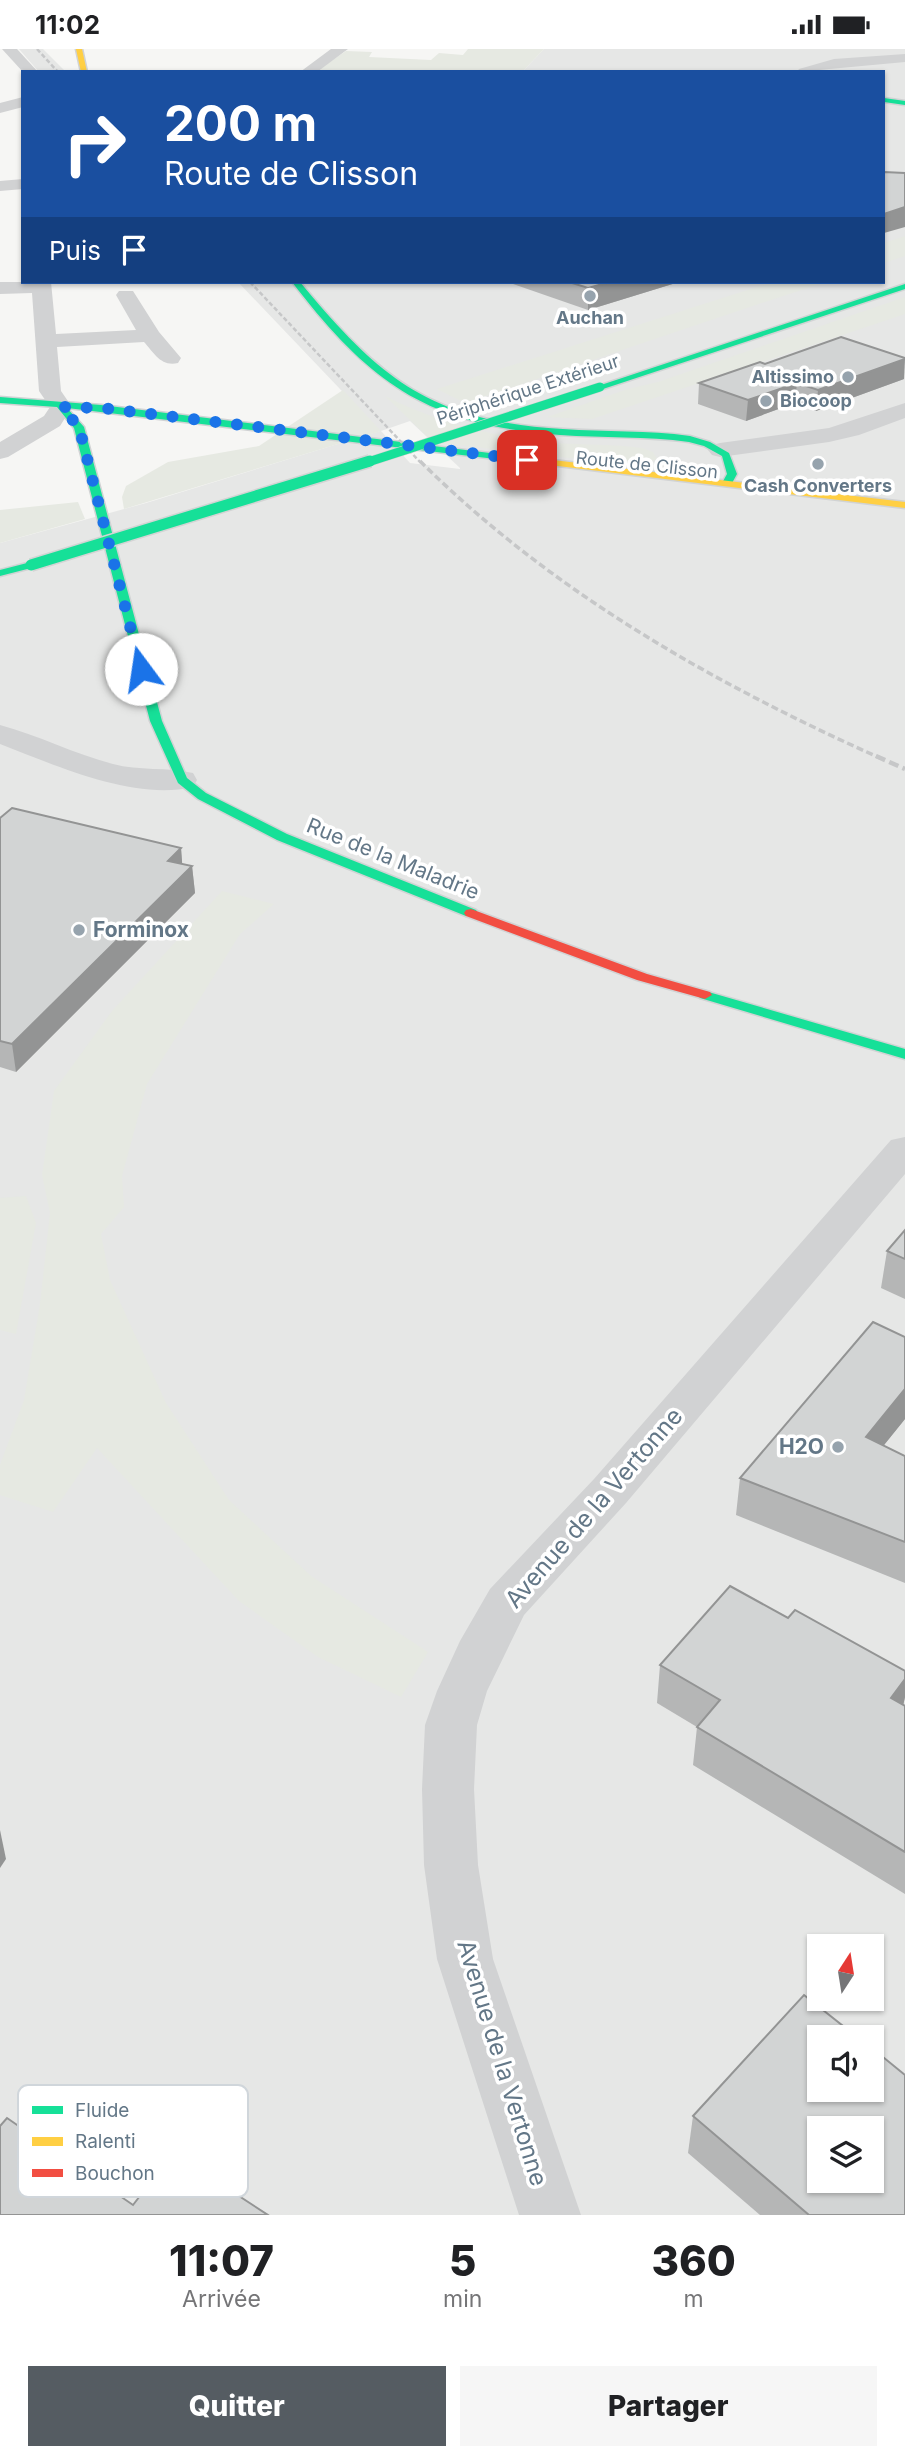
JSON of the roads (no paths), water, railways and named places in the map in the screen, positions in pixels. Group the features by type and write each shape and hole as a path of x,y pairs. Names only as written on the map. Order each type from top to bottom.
{"main road":[{"path":"79,49 84,70"},
{"path":"885,278 905,271"},
{"path":"298,284 321,313 389,382 408,394 481,421 530,429 689,439 720,450 731,462 732,474 728,488"},
{"path":"673,345 865,284"},
{"name":"Périphérique Extérieur","path":"0,573 288,488 905,286"},
{"name":"Route de Clisson","path":"0,400 61,407 102,408 678,477 728,488"},
{"path":"434,422 484,406"},
{"path":"61,407 76,421 156,721 182,780"},
{"name":"Route de Clisson","path":"61,407 91,416 478,465 905,505"},
{"path":"144,431 181,427"},
{"path":"333,454 409,430"},
{"path":"621,434 678,442 690,448 720,450"},
{"path":"652,440 677,448 686,458 678,477"},
{"path":"91,472 101,446"},
{"name":"Route de Clisson","path":"478,465 509,463 697,484 905,514"},
{"name":"Route de Clisson","path":"678,477 697,484"},
{"path":"86,529 126,517"},
{"name":"Rue de la Maladrie","path":"182,780 202,796 282,837 453,906 642,977 905,1054"}],"street":[{"path":"9,49 28,70"},
{"path":"310,70 341,49"},
{"path":"810,70 834,63 905,58"},
{"path":"0,108 21,103"},
{"path":"0,186 21,184"},
{"path":"0,288 41,284 50,391 61,407 52,421 0,452"},
{"path":"125,295 150,335 170,358"},
{"path":"47,341 150,335"},
{"path":"720,450 829,435 905,410"},
{"path":"0,734 116,776 159,782 182,780"},
{"name":"Avenue de la Vertonne","path":"550,2215 465,1959 451,1865 448,1789 451,1725 462,1691 485,1641 514,1594 610,1491 905,1149"}],"railway":[{"path":"37,49 56,70"},
{"path":"252,284 421,463"},
{"path":"420,461 524,552 579,593 636,630 755,698 880,758"},
{"path":"876,756 905,769"}],"place":[{"name":"Auchan","path":"590,296"},
{"name":"Altissimo","path":"848,377"},
{"name":"Biocoop","path":"766,401"},
{"name":"Cash Converters","path":"818,464"},
{"name":"Forminox","path":"79,930"},
{"name":"H2O","path":"838,1447"}]}
